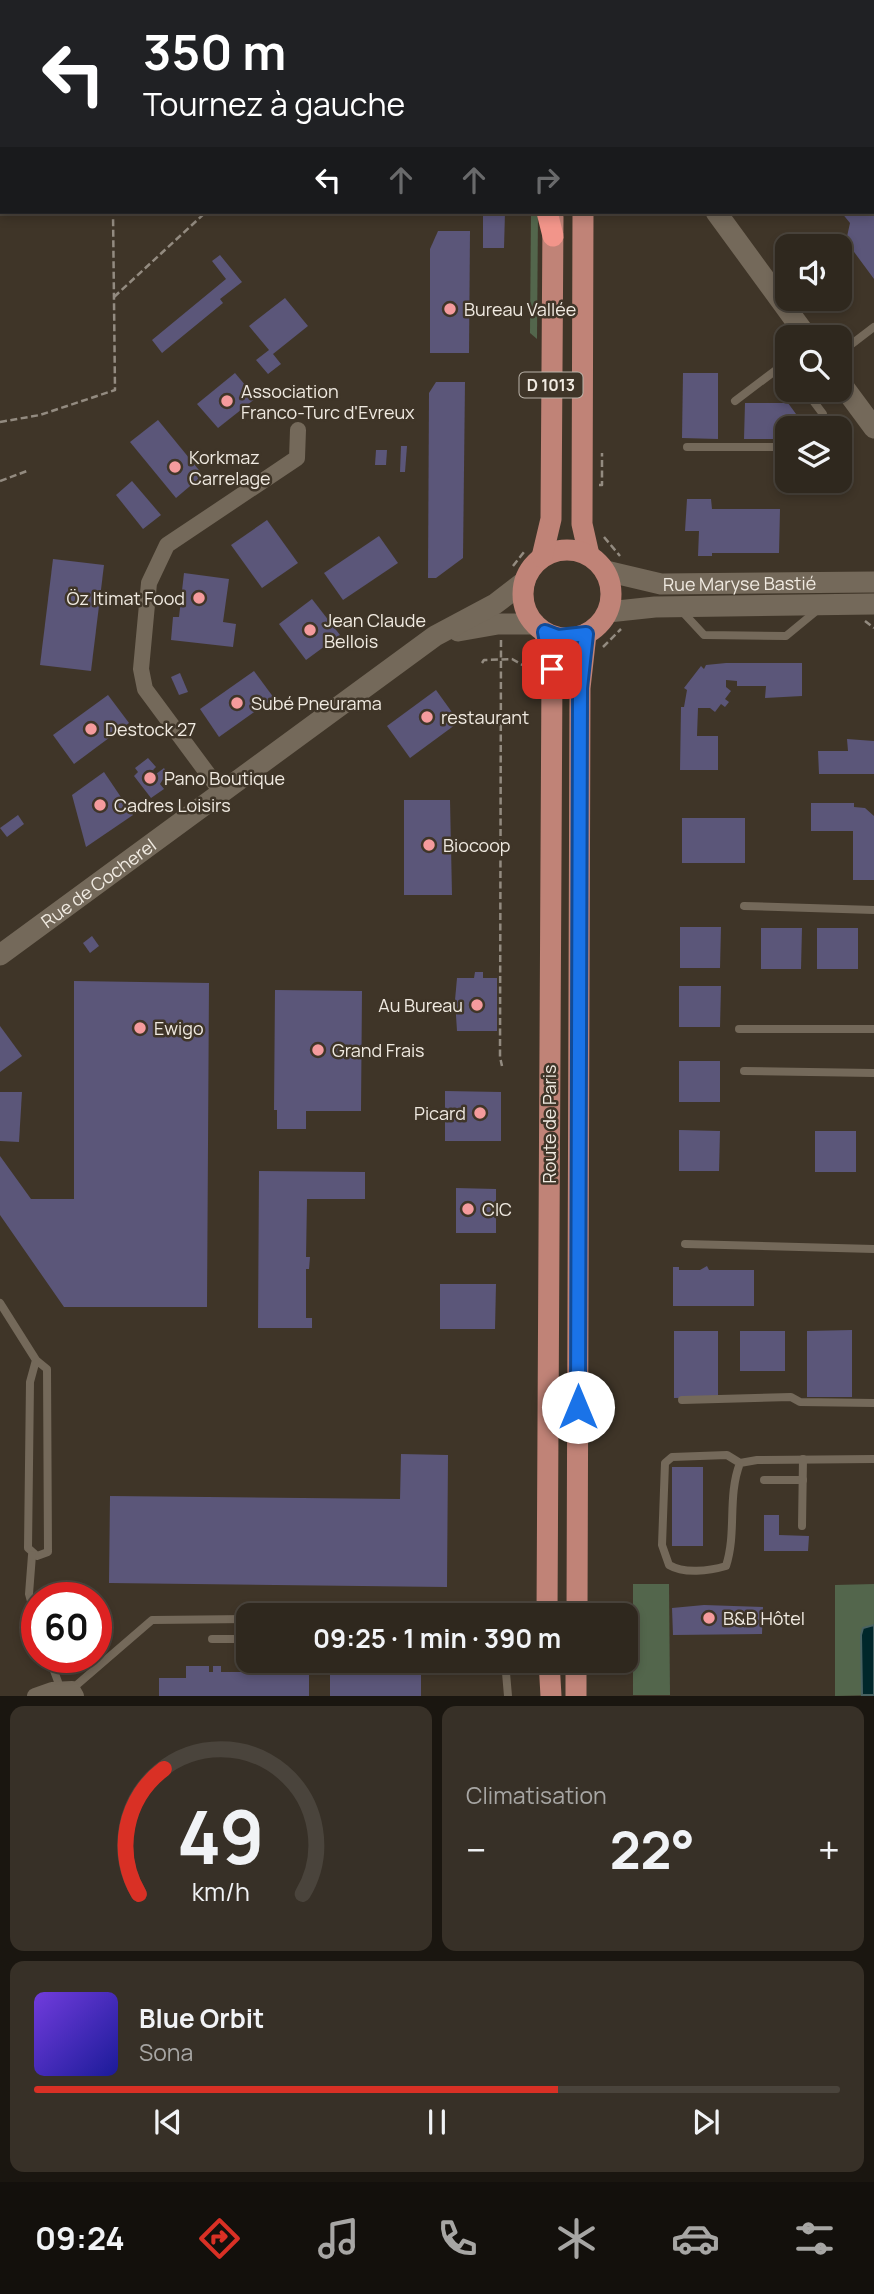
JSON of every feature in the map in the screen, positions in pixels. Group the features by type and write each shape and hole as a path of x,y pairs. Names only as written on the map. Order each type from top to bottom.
{"highway":[{"path":"547,214 552,236"}],"main road":[{"name":"D 1013","path":"542,557 551,519 553,214"},
{"name":"D 1013","path":"583,214 582,524 589,555"},
{"path":"565,549 589,555 606,572 611,592 608,612 602,621 586,634 558,637 540,628 524,604 525,581 542,557 565,549"},
{"name":"Route de Paris","path":"540,628 552,669 547,1603"},
{"name":"Route de Paris","path":"577,1603 580,688 586,634"},
{"path":"548,1673 549,1696"},
{"path":"576,1673 576,1696"}],"street":[{"path":"717,214 799,325"},
{"path":"852,397 871,420"},
{"path":"222,793 145,689 141,669 149,583 167,545 297,458 298,430"},
{"name":"Rue Maryse Bastié","path":"606,572 661,584 874,582"},
{"name":"Rue de Cocherel","path":"0,955 435,636 495,604 525,581"},
{"name":"Rue Maryse Bastié","path":"608,612 677,606 874,604"},
{"name":"Rue de Cocherel","path":"435,636 481,625 540,628"},
{"path":"35,1696 70,1691"}],"lane":[{"path":"852,344 874,327"},
{"path":"735,401 775,373"},
{"path":"687,447 775,447"},
{"path":"677,606 704,635 786,636 823,604"},
{"path":"744,906 874,910"},
{"path":"739,1029 874,1029"},
{"path":"744,1071 874,1073"},
{"path":"685,1244 874,1249"},
{"path":"0,1303 36,1360 47,1368 48,1552 32,1555"},
{"path":"30,1582 30,1382 36,1360"},
{"path":"682,1399 790,1397 800,1402 874,1403"},
{"path":"740,1463 732,1483 732,1549 726,1566 712,1570 676,1569 669,1565 662,1545 663,1472 672,1457 727,1455 740,1463 757,1460 874,1460"},
{"path":"802,1526 803,1459"},
{"path":"764,1480 803,1480"},
{"path":"59,1673 70,1691 152,1620 236,1619"},
{"path":"212,1639 236,1639"},
{"path":"506,1673 508,1696"}],"path":[{"path":"0,422 40,415 115,390 113,214"},
{"path":"114,297 204,214"},
{"path":"597,485 602,485 601,447"},
{"path":"0,481 27,471"},
{"path":"599,529 619,555 629,563 639,563 637,580"},
{"path":"502,630 502,1066"},
{"path":"482,663 484,660 512,659 539,673"}],"green space":[{"path":"531,214 538,214 537,339 530,333"},
{"path":"633,1584 669,1584 670,1695 633,1695 633,1673 638,1673 638,1603 633,1603"},
{"path":"874,1584 874,1695 835,1696 835,1585"}],"water":[{"path":"874,1625 874,1695 862,1695 861,1635 863,1628"}],"building":[{"path":"483,214 505,214 504,248 483,248"},
{"path":"843,214 874,214 874,279 852,249 852,234 848,234 850,223"},
{"path":"438,231 470,231 469,353 430,353 430,249"},
{"path":"220,255 242,282 220,299 223,303 162,353 152,340 226,279 212,261"},
{"path":"285,298 308,326 273,354 281,364 268,374 256,360 269,350 249,326"},
{"name":"Association Franco-Turc d'Evreux","path":"235,373 256,398 218,428 197,404"},
{"path":"683,373 718,373 718,439 682,438"},
{"path":"436,382 465,382 463,558 436,578 428,578 429,393"},
{"path":"745,403 788,403 798,416 775,416 775,439 744,439"},
{"path":"158,420 203,475 176,498 130,442"},
{"path":"401,446 407,446 405,472 400,472"},
{"path":"376,450 387,450 386,465 375,465"},
{"path":"132,481 161,515 143,529 116,495"},
{"path":"687,499 711,499 712,509 780,509 779,553 712,553 712,556 698,556 699,531 685,531"},
{"path":"267,520 298,563 262,588 231,545"},
{"path":"379,536 398,563 343,600 324,573"},
{"path":"53,559 104,565 91,671 40,665"},
{"path":"184,573 229,579 223,622 236,624 233,647 171,640 173,617 179,617"},
{"name":"Jean Claude Bellois","path":"312,599 340,635 306,660 279,624"},
{"path":"802,663 802,696 765,698 766,686 737,686 737,681 726,680 726,687 731,691 725,699 729,702 725,707 721,704 715,712 710,708 698,708 697,736 718,736 718,770 680,770 681,707 684,707 687,690 684,688 701,666 704,669 706,665"},
{"name":"Subé Pneurama","path":"254,671 274,698 219,737 200,709"},
{"path":"180,673 188,692 179,695 171,677"},
{"path":"436,690 459,722 410,758 387,726"},
{"name":"Destock 27","path":"108,695 129,723 74,764 53,735"},
{"path":"847,739 874,741 874,774 819,774 818,751 848,751"},
{"name":"Pano Boutique","path":"148,758 156,767 153,770 156,774 164,768 167,773 160,784 164,789 151,798 134,776 138,772 135,768"},
{"name":"Cadres Loisirs","path":"104,772 133,815 86,847 72,795"},
{"name":"Biocoop","path":"404,800 450,800 452,895 404,895"},
{"path":"811,803 854,803 854,807 865,808 874,816 874,880 853,880 853,831 811,831"},
{"path":"18,815 24,824 7,837 0,828"},
{"path":"682,818 745,818 745,863 682,863"},
{"path":"680,927 721,927 720,968 680,968"},
{"path":"761,928 802,928 801,969 761,969"},
{"path":"817,928 858,928 858,969 817,969"},
{"path":"92,936 99,946 90,953 83,943"},
{"name":"Au Bureau","path":"475,972 483,972 483,978 497,978 497,1031 457,1031 457,978 474,978"},
{"path":"74,981 209,983 207,1307 64,1307 0,1215 0,1156 31,1199 74,1199"},
{"path":"679,986 721,986 720,1027 679,1027"},
{"name":"Grand Frais","path":"275,990 362,991 361,1111 306,1111 306,1129 277,1129 277,1110 274,1110"},
{"path":"0,1026 22,1056 0,1072"},
{"path":"679,1061 720,1061 720,1102 679,1102"},
{"path":"445,1091 501,1092 501,1141 445,1141"},
{"path":"0,1092 22,1092 19,1142 0,1141"},
{"path":"679,1130 720,1131 719,1171 679,1171"},
{"path":"815,1131 856,1131 856,1172 815,1172"},
{"path":"259,1171 365,1172 365,1199 307,1199 306,1257 310,1257 309,1269 306,1269 306,1318 312,1318 312,1328 258,1328"},
{"path":"456,1188 496,1189 496,1233 456,1233"},
{"path":"707,1266 709,1270 754,1270 754,1306 673,1306 673,1267 679,1267 679,1270 700,1270"},
{"path":"440,1284 496,1284 495,1329 440,1329"},
{"path":"852,1330 852,1397 807,1397 807,1331"},
{"path":"674,1331 718,1331 718,1397 674,1398"},
{"path":"740,1331 785,1331 785,1371 740,1371"},
{"path":"401,1454 448,1455 447,1587 109,1582 110,1496 400,1499"},
{"path":"672,1467 703,1467 703,1546 672,1546"},
{"path":"764,1515 779,1515 779,1535 809,1536 808,1551 764,1551"},
{"path":"704,1605 763,1607 762,1634 673,1635 672,1608"},
{"path":"186,1666 209,1666 209,1672 213,1672 213,1666 221,1666 221,1672 309,1673 309,1696 159,1696 159,1678 186,1678"},
{"path":"330,1673 421,1673 421,1696 330,1696"}],"place":[{"name":"Bureau Vallée","path":"450,309"},
{"name":"Association Franco-Turc d'Evreux","path":"227,401"},
{"name":"Korkmaz Carrelage","path":"175,467"},
{"name":"Öz Itimat Food","path":"199,598"},
{"name":"Jean Claude Bellois","path":"310,630"},
{"name":"Subé Pneurama","path":"237,703"},
{"name":"restaurant","path":"427,717"},
{"name":"Destock 27","path":"91,729"},
{"name":"Pano Boutique","path":"150,778"},
{"name":"Cadres Loisirs","path":"100,805"},
{"name":"Biocoop","path":"429,845"},
{"name":"Au Bureau","path":"477,1005"},
{"name":"Ewigo","path":"140,1028"},
{"name":"Grand Frais","path":"318,1050"},
{"name":"Picard","path":"480,1113"},
{"name":"CIC","path":"468,1209"},
{"name":"B&B Hôtel","path":"709,1618"}],"route":[{"path":"552,669 545,632 572,638 586,634 580,688 578,1407"}]}
